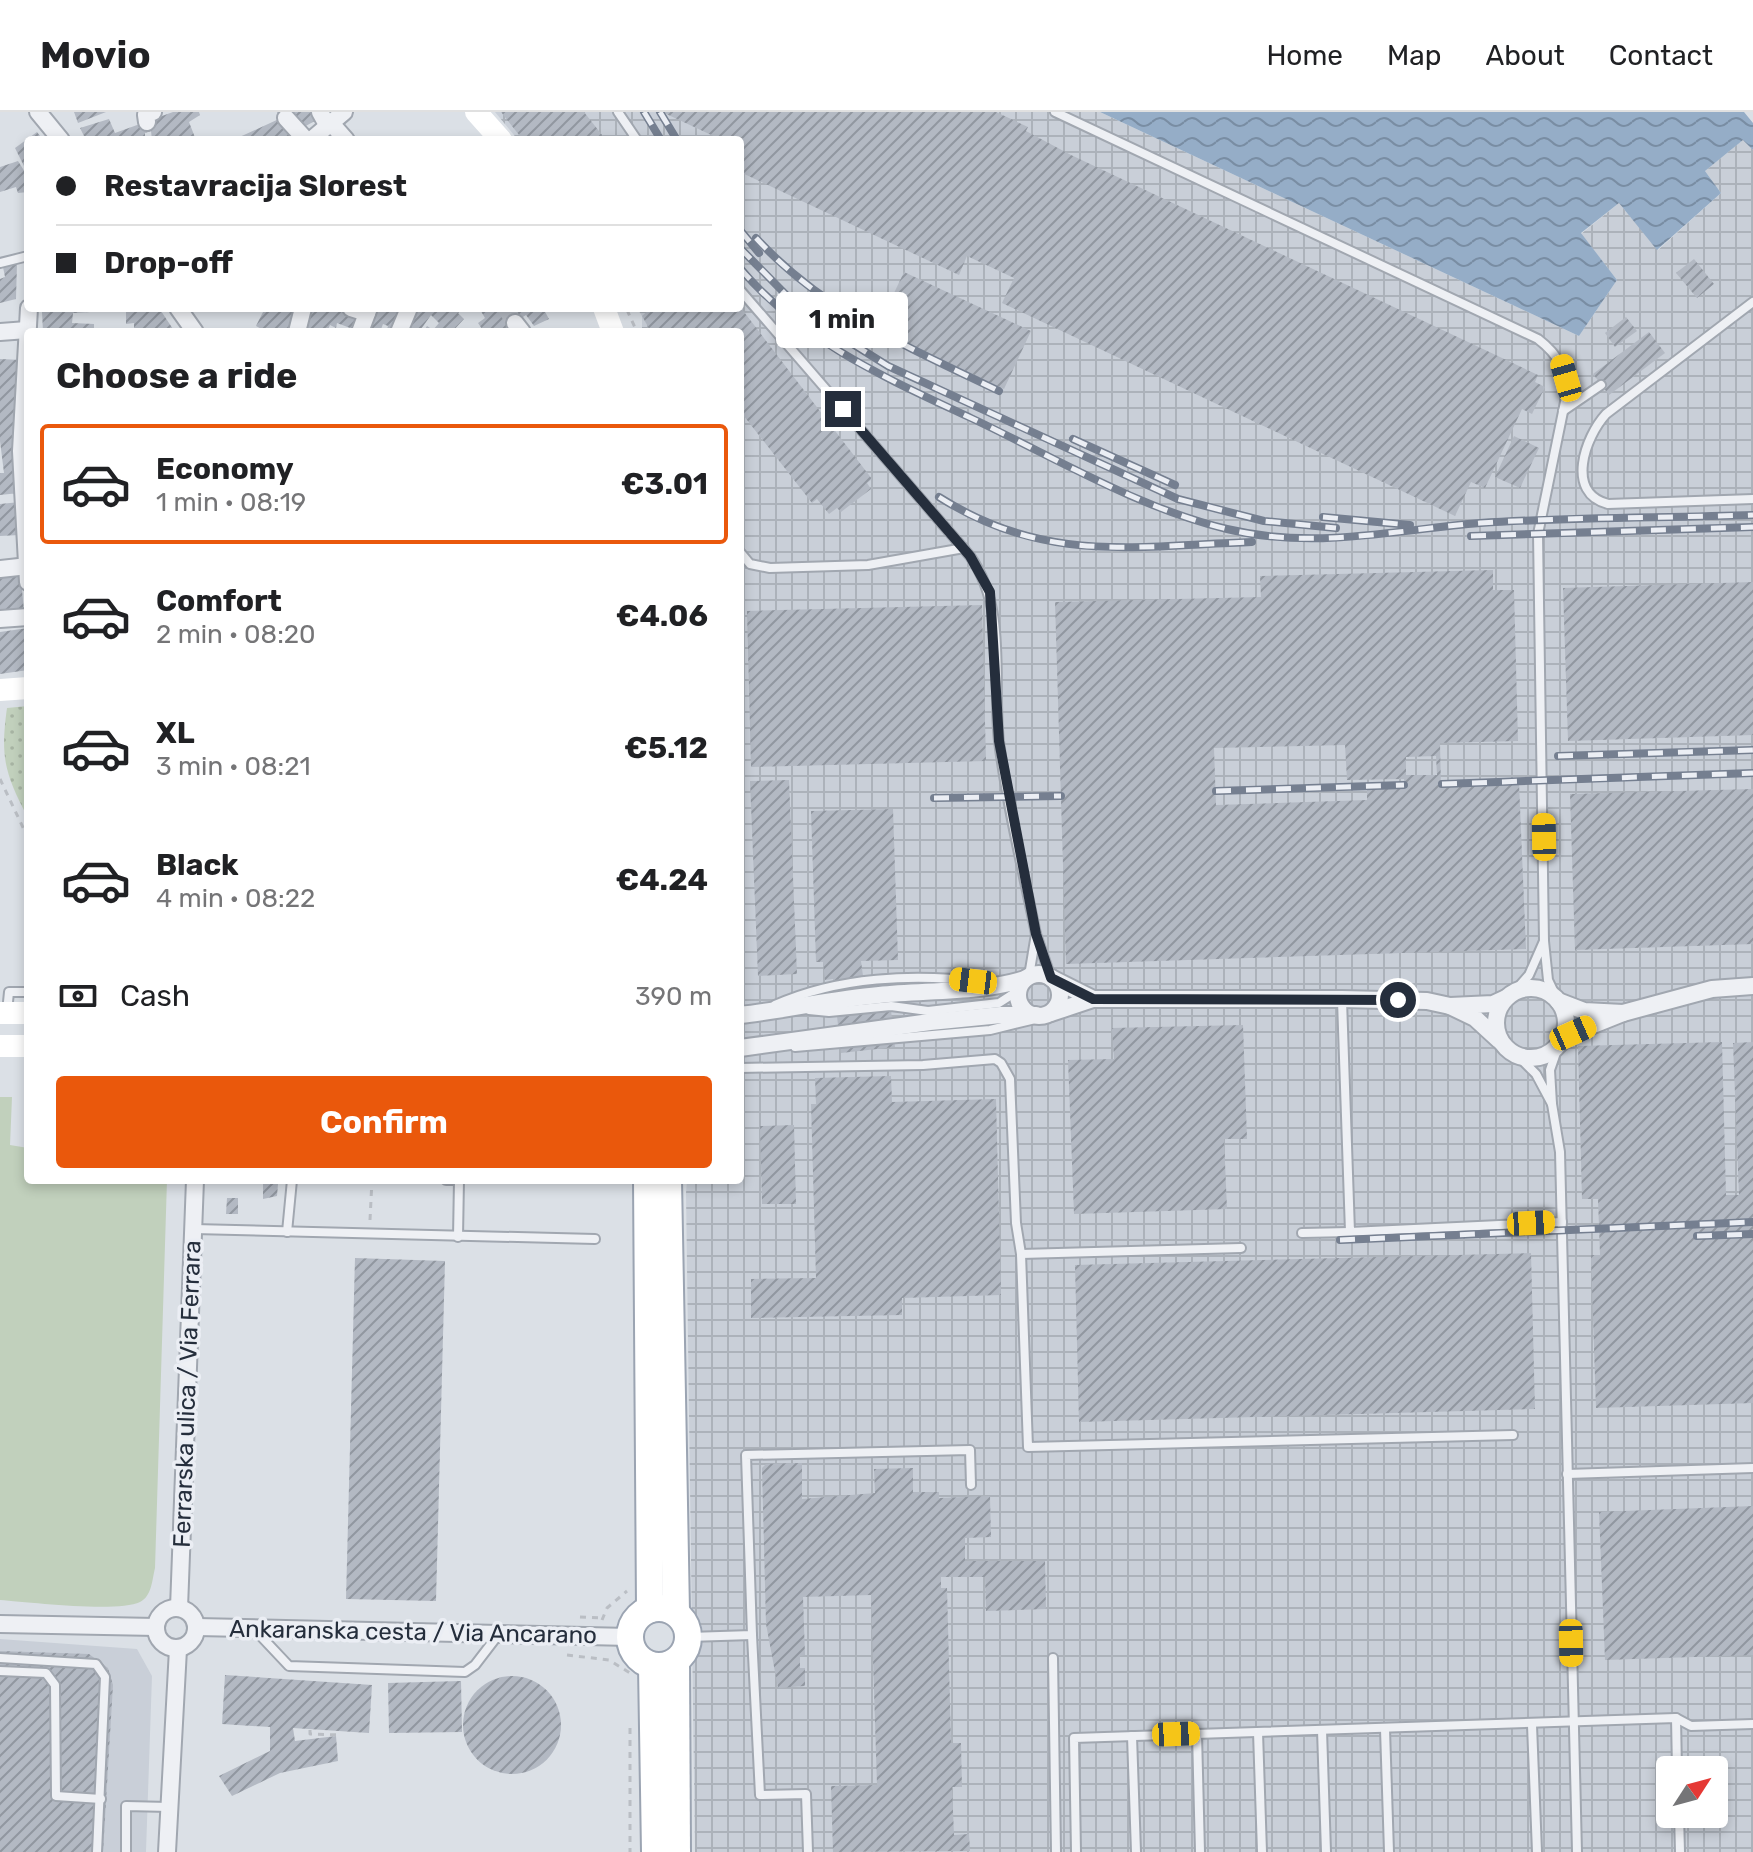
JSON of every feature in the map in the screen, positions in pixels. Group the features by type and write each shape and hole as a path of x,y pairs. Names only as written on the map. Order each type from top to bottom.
{"main road":[{"path":"647,1184 663,1611"},
{"path":"663,1611 668,1184"},
{"path":"663,1611 634,1623 630,1637 634,1652 653,1668 677,1852"},
{"path":"653,1668 686,1651 689,1637 685,1623 663,1611"},
{"path":"653,1668 655,1852"}],"street":[{"path":"38,112 58,135"},
{"path":"51,112 58,135"},
{"path":"476,112 497,136"},
{"path":"312,136 332,116 344,136"},
{"path":"286,118 304,136"},
{"path":"0,332 24,330"},
{"path":"24,390 21,451 24,512"},
{"path":"0,569 24,572"},
{"path":"0,619 24,617"},
{"path":"0,690 24,688"},
{"path":"748,1014 802,1009 843,998 1002,984 1022,985 1038,974 1093,999"},
{"path":"1042,1015 1060,996 1051,978"},
{"path":"1022,985 1020,1004 1042,1015"},
{"path":"744,1048 930,1022 1001,1015 1042,1015 1093,999 1342,999 1427,1001 1450,1006 1475,1018 1518,1056 1541,1057 1573,1033 1623,1013 1712,989 1753,986"},
{"path":"1450,1006 1493,1004 1511,995 1538,989 1584,1011 1623,1013"},
{"path":"1500,1041 1495,1019 1511,995"},
{"path":"1558,1001 1566,1022 1559,1044"},
{"path":"0,1046 24,1046"},
{"name":"Ferrarska ulica / Via Ferrara","path":"179,1608 195,1184"},
{"path":"179,1608 191,1614 197,1627 194,1640 178,1649 160,1641 156,1627 161,1615 179,1608"},
{"path":"0,1624 156,1627"},
{"name":"Ankaranska cesta / Via Ancarano","path":"197,1627 630,1637"},
{"path":"167,1852 178,1649"}],"lane":[{"path":"618,112 634,136"},
{"path":"1055,112 1538,339 1561,361 1566,378 1563,411 1538,534 1544,941 1548,980 1558,1001"},
{"path":"0,263 24,257"},
{"path":"744,295 964,548 985,580 993,604 999,741 1036,934 1051,978"},
{"path":"1753,302 1606,414 1592,431 1583,461 1585,484 1595,498 1608,504 1753,499"},
{"path":"1563,411 1601,385"},
{"path":"744,555 758,567 785,568 868,565 964,548"},
{"path":"802,1009 829,1012 891,1006 928,1011 999,1003 1022,985 1036,934"},
{"path":"1511,995 1529,975 1544,941"},
{"path":"748,1014 820,988 925,977 1002,984"},
{"path":"12,1013 9,992 24,992"},
{"path":"1342,999 1350,1232"},
{"path":"1559,1044 1550,1070 1560,1152 1577,1852"},
{"path":"1518,1056 1536,1074 1552,1104"},
{"path":"744,1068 923,1065 987,1057 1001,1063 1012,1090 1028,1447 1513,1435"},
{"path":"287,1232 292,1184"},
{"path":"458,1237 459,1184"},
{"path":"1302,1233 1562,1222"},
{"path":"194,1229 595,1239"},
{"path":"1021,1254 1241,1248"},
{"path":"808,1852 806,1794 760,1795 746,1455 970,1450 971,1485"},
{"path":"1567,1474 1753,1468"},
{"path":"255,1630 289,1666 465,1672 475,1665 498,1634"},
{"path":"689,1637 752,1635"},
{"path":"0,1658 96,1664 105,1677 97,1852"},
{"path":"1053,1658 1056,1852"},
{"path":"0,1671 46,1673 55,1685 56,1796 101,1799"},
{"path":"1676,1718 1677,1756"},
{"path":"1076,1852 1074,1738 1573,1724 1676,1718 1691,1726 1753,1724"},
{"path":"1532,1725 1537,1852"},
{"path":"1385,1729 1389,1852"},
{"path":"1322,1730 1326,1852"},
{"path":"1258,1732 1262,1852"},
{"path":"1197,1734 1200,1852"},
{"path":"1132,1736 1136,1852"},
{"path":"126,1852 126,1806 169,1807"},
{"path":"1679,1828 1680,1852"}],"path":[{"path":"0,779 24,830"},
{"path":"368,1235 372,1184"},
{"path":"580,1617 602,1618"},
{"path":"567,1655 653,1668"},
{"path":"630,1714 630,1852"},
{"path":"310,1730 310,1734 342,1735"}],"shaded area":[{"path":"495,112 1100,112 1579,336 1617,280 1581,234 1619,203 1658,250 1721,193 1705,171 1744,139 1753,150 1753,1852 695,1852 686,1193 687,1184 744,1184 744,328 642,328 640,312 744,312 744,136 515,136"},
{"path":"0,1639 137,1649 152,1676 146,1852 0,1852"}],"green space":[{"path":"24,706 24,810 6,765 4,740 7,708"},
{"path":"0,1097 12,1097 10,1145 24,1147 24,1184 167,1184 155,1568 151,1587 140,1602 112,1607 0,1600"}],"water":[{"path":"1100,112 1744,112 1753,123 1753,150 1743,140 1705,171 1721,193 1657,250 1619,203 1581,233 1617,280 1579,336"}],"building":[{"path":"74,112 106,112 78,123"},
{"path":"173,112 199,112 200,115 189,122 194,136 152,136 151,131 145,136 84,136 80,128 109,119 115,133"},
{"path":"277,112 318,112 320,118 304,127 294,114 286,118 294,132 289,136 242,136 281,118"},
{"path":"501,112 584,112 603,136 520,136"},
{"path":"662,112 996,112 1028,127 1026,131 1071,155 1538,375 1535,382 1545,387 1532,414 1522,409 1485,488 1471,482 1455,516 1002,303 1014,278 967,256 959,275 744,174 744,136 713,136"},
{"path":"24,141 24,166 15,148"},
{"path":"18,161 24,171 24,192 18,193 16,187 0,192 0,167"},
{"path":"1694,259 1714,284 1697,298 1676,273"},
{"path":"17,264 16,299 0,303 0,279 5,277 3,267"},
{"path":"904,272 1031,331 1004,389 877,329"},
{"path":"42,312 90,312 73,313 72,323 94,324 94,328 43,328"},
{"path":"126,312 162,312 172,328 134,328 134,323 126,324"},
{"path":"263,312 300,312 296,328 256,326"},
{"path":"305,312 354,312 364,316 359,328 337,323 336,328 330,325 329,328 300,328"},
{"path":"370,312 403,312 398,328 387,328 383,324 382,328 364,328"},
{"path":"410,312 459,312 464,319 456,328 435,328 439,323 431,315 422,328 402,328"},
{"path":"481,312 545,312 549,319 534,326 526,315 506,328 481,328 478,323 485,318"},
{"path":"646,312 744,312 872,479 867,483 871,489 841,512 837,508 829,514 817,499 812,503 744,416 744,328 649,328 642,316"},
{"path":"1626,317 1637,331 1615,347 1605,333"},
{"path":"1649,332 1665,353 1609,395 1593,374"},
{"path":"0,359 22,360 19,493 0,495 0,473 4,473 0,441"},
{"path":"1514,436 1539,448 1520,488 1495,477"},
{"path":"20,502 20,535 0,536 0,504"},
{"path":"20,569 24,611 0,613 0,571"},
{"path":"1493,570 1493,590 1514,590 1518,741 1440,743 1441,786 1519,783 1526,949 1066,964 1055,602 1261,597 1260,576","holes":["1345,745 1347,780 1404,779 1405,786 1367,788 1367,800 1216,805 1214,748","1436,756 1437,775 1406,775 1406,757"]},
{"path":"1753,582 1753,735 1568,741 1563,588"},
{"path":"982,605 986,761 751,767 747,611"},
{"path":"24,629 24,671 0,674 0,632"},
{"path":"789,780 797,974 758,976 750,781"},
{"path":"1753,789 1753,944 1575,950 1570,794"},
{"path":"893,809 898,960 861,961 863,976 887,973 895,1047 841,1053 833,979 825,980 823,962 816,962 811,811"},
{"path":"1243,1025 1247,1139 1224,1139 1227,1209 1074,1214 1068,1060 1114,1059 1112,1028"},
{"path":"1722,1042 1726,1195 1739,1195 1733,1043 1753,1042 1753,1403 1596,1408 1591,1255 1600,1255 1598,1199 1582,1199 1578,1046"},
{"path":"891,1076 892,1102 996,1099 1001,1295 902,1298 902,1315 751,1318 751,1279 816,1278 811,1104 816,1104 815,1078"},
{"path":"794,1125 796,1204 762,1204 760,1126"},
{"path":"263,1184 278,1184 277,1196 263,1199"},
{"path":"227,1198 238,1198 238,1214 226,1214"},
{"path":"1531,1253 1535,1409 1079,1422 1075,1265"},
{"path":"355,1258 445,1261 436,1601 346,1599"},
{"path":"802,1463 802,1499 875,1493 874,1469 913,1468 913,1492 939,1492 939,1498 990,1496 991,1537 965,1538 965,1561 1045,1561 1046,1609 986,1611 985,1577 941,1577 941,1588 947,1588 951,1743 961,1743 962,1787 952,1787 954,1835 969,1834 970,1851 833,1852 831,1786 877,1785 871,1595 803,1597 805,1655 800,1656 800,1668 805,1668 805,1686 778,1688 766,1624 762,1468 766,1464"},
{"path":"1753,1506 1753,1655 1605,1660 1599,1512"},
{"path":"0,1651 89,1654 108,1668 113,1685 103,1852 0,1852"},
{"path":"225,1675 372,1685 369,1733 293,1728 295,1741 336,1736 338,1761 280,1773 232,1796 219,1776 270,1751 270,1727 222,1724"},
{"path":"512,1676 531,1680 547,1690 557,1706 561,1725 557,1744 547,1760 531,1770 512,1774 493,1770 477,1760 467,1744 463,1725 467,1706 477,1690 493,1680"},
{"path":"461,1681 462,1732 389,1733 388,1683"}],"tunnel":[{"path":"508,312 515,323"}],"railway":[{"path":"644,112 659,136"},
{"path":"660,112 675,136"},
{"path":"744,235 759,253"},
{"path":"756,238 782,264 839,308 901,343 999,391"},
{"path":"744,252 805,314 888,366 1178,499 1264,521 1336,528"},
{"path":"744,272 790,317 847,356 877,372 1129,495 1227,529 1291,538 1323,538 1514,521 1753,515"},
{"path":"1073,439 1175,485"},
{"path":"939,497 978,518 1016,533 1054,542 1129,547 1252,542"},
{"path":"1323,517 1410,525"},
{"path":"1471,536 1753,527"},
{"path":"1558,756 1753,750"},
{"path":"1442,784 1753,773"},
{"path":"1216,791 1404,785"},
{"path":"934,798 1061,796"},
{"path":"1340,1240 1753,1222"},
{"path":"1697,1236 1753,1234"}],"route":[{"path":"843,409 970,556 990,592 999,741 1036,934 1044,966 1051,978 1093,999 1398,1000"}]}
